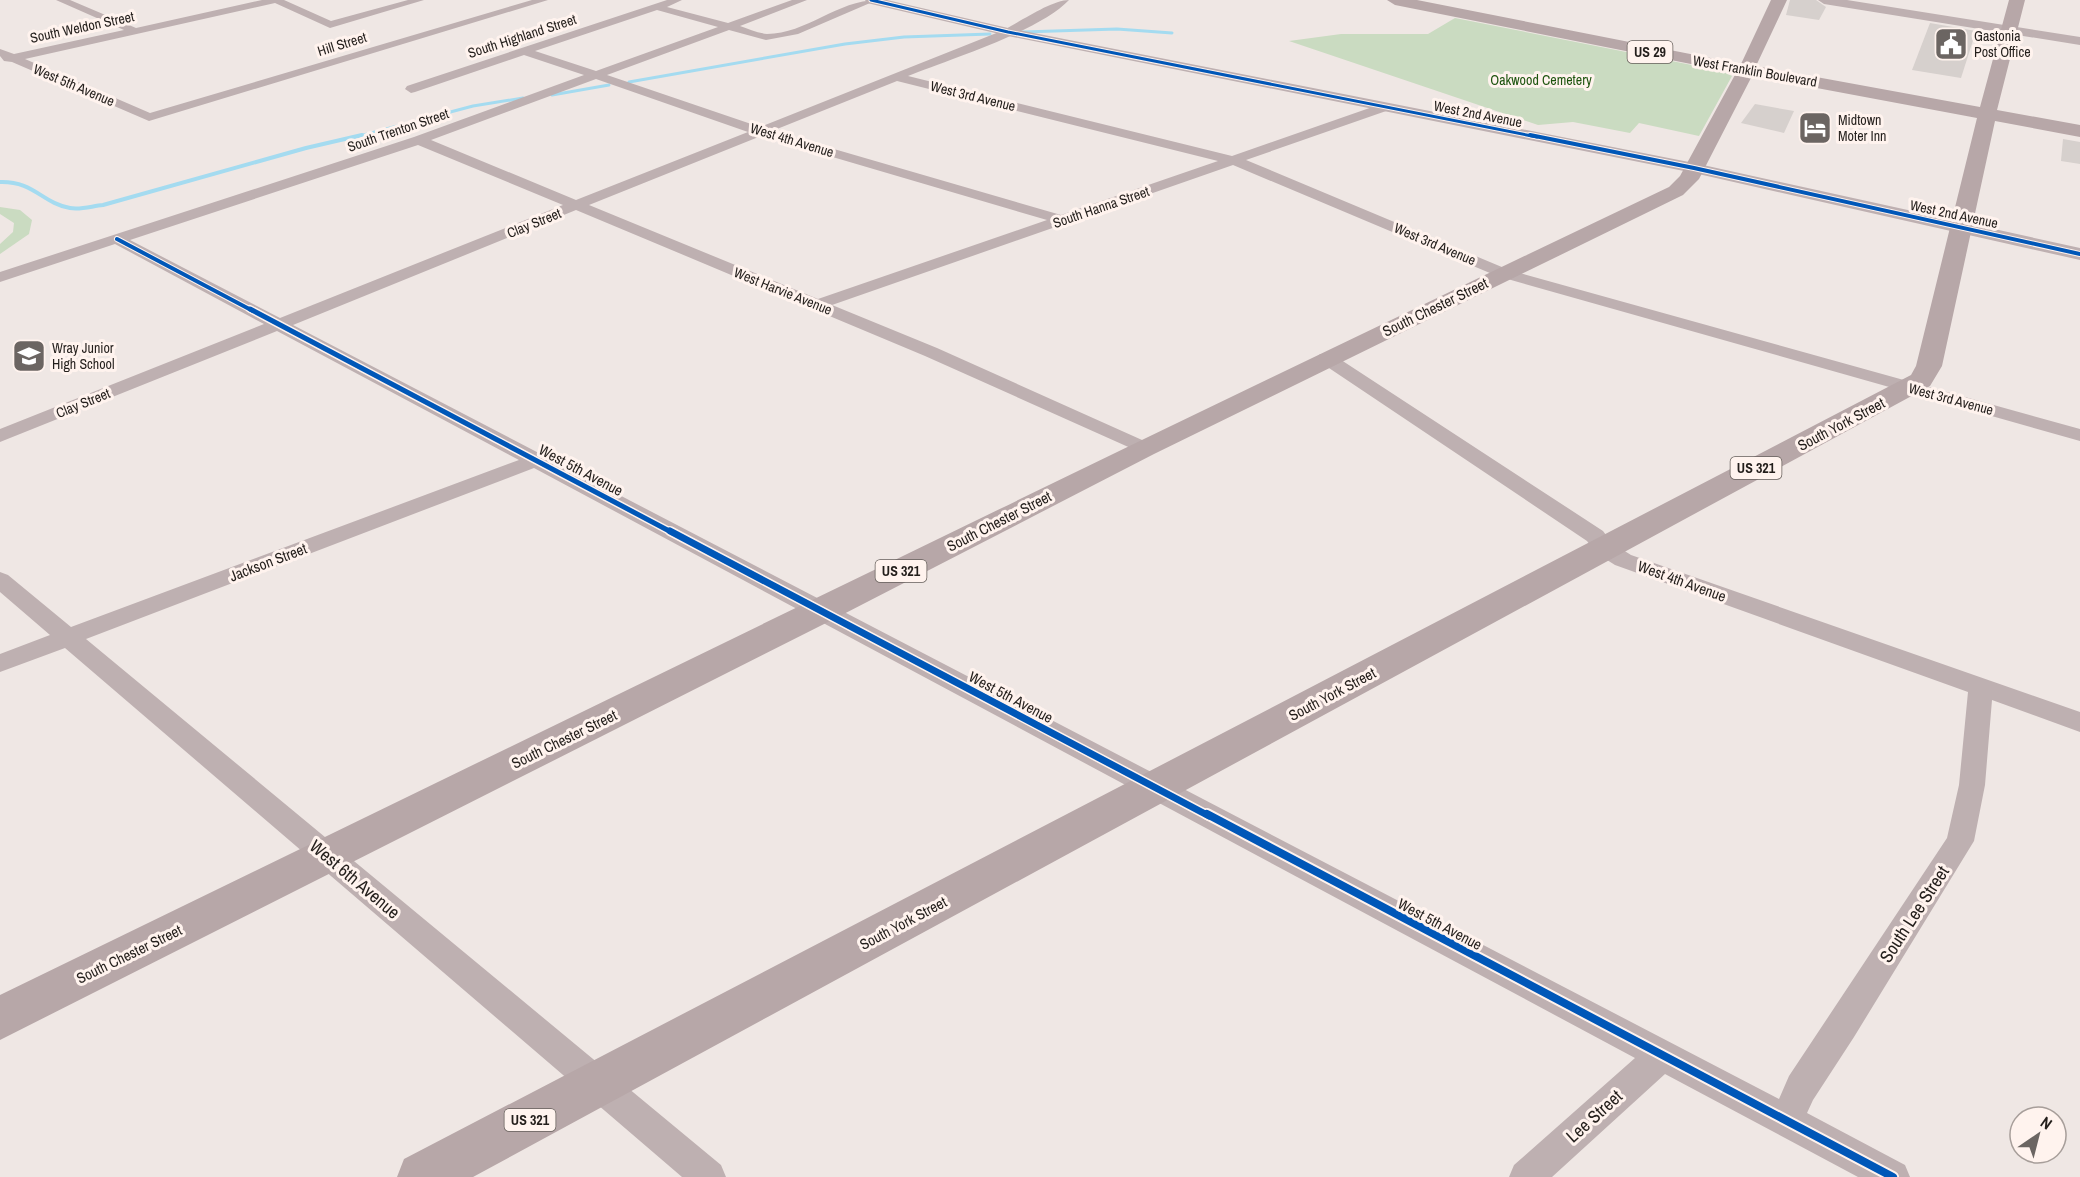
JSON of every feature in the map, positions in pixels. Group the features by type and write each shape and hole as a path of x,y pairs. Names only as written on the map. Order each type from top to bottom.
{"main road":[{"name":"West Franklin Boulevard","path":"1395,0 1746,70 2080,131"},
{"name":"South Chester Street","path":"0,1018 822,611 1326,358 1417,317 1503,273 1677,191 1686,183 1746,70 1779,0"},
{"name":"US 321","path":"2009,29 2017,0"},
{"name":"South York Street","path":"422,1177 599,1085 1921,380 1929,366 2009,29"}],"street":[{"path":"61,0 135,31"},
{"path":"276,0 330,25 419,0"},
{"name":"South Weldon Street","path":"6,59 135,31 251,2 276,0"},
{"name":"Hill Street","path":"149,117 543,0"},
{"name":"South Highland Street","path":"411,88 677,0"},
{"name":"South Trenton Street","path":"0,277 419,140 802,0"},
{"path":"657,7 766,37 782,35 871,0"},
{"name":"West 2nd Avenue","path":"871,0 1008,32 1694,168 2080,254"},
{"name":"Clay Street","path":"0,436 1008,32 1034,20 1064,0"},
{"path":"1824,0 2080,40"},
{"name":"West 4th Avenue","path":"524,51 762,132 1063,220"},
{"name":"West 5th Avenue","path":"0,52 6,59 149,117"},
{"name":"West 3rd Avenue","path":"896,76 1236,161 1503,273 2080,435"},
{"name":"South Hanna Street","path":"817,305 1236,161 1385,107"},
{"name":"West Harvie Avenue","path":"419,140 931,352 1144,448"},
{"name":"West 5th Avenue","path":"117,238 1893,1177"},
{"name":"West 4th Avenue","path":"1326,358 1595,536 1604,548 1623,560 2080,722"},
{"name":"Jackson Street","path":"0,663 537,460"},
{"name":"West 6th Avenue","path":"0,580 709,1177"},
{"name":"South Lee Street","path":"1787,1121 1801,1088 1843,1026 1960,840 1972,785 1982,686"},
{"name":"Lee Street","path":"1526,1177 1662,1055"}],"green space":[{"name":"Oakwood Cemetery","path":"1455,18 1722,71 1732,76 1699,136 1639,123 1630,133 1573,122 1538,125 1289,41 1341,34 1428,34"},
{"path":"0,207 20,210 32,220 29,234 0,254 0,244 13,232 14,223 0,214"}],"building":[{"path":"1790,0 1816,0 1826,7 1819,20 1786,15"},
{"path":"1930,23 1976,31 1961,78 1912,70"},
{"path":"1755,104 1794,111 1784,133 1741,123"},
{"path":"2063,139 2080,142 2080,164 2061,161"}],"waterway":[{"path":"1023,32 1117,29 1172,33"},
{"path":"629,82 845,44 904,37 990,34"},
{"path":"552,95 609,85"},
{"path":"356,137 473,106 523,98"},
{"path":"0,182 30,188 60,205 82,208 103,205 306,148 362,135"}],"cycle path":[{"path":"871,0 1008,32 1694,168 2080,254"},
{"path":"117,239 1893,1177"}],"place":[{"name":"Gastonia Post Office","path":"1951,44"},
{"name":"Midtown Moter Inn","path":"1815,128"},
{"name":"Wray Junior High School","path":"29,356"}]}
